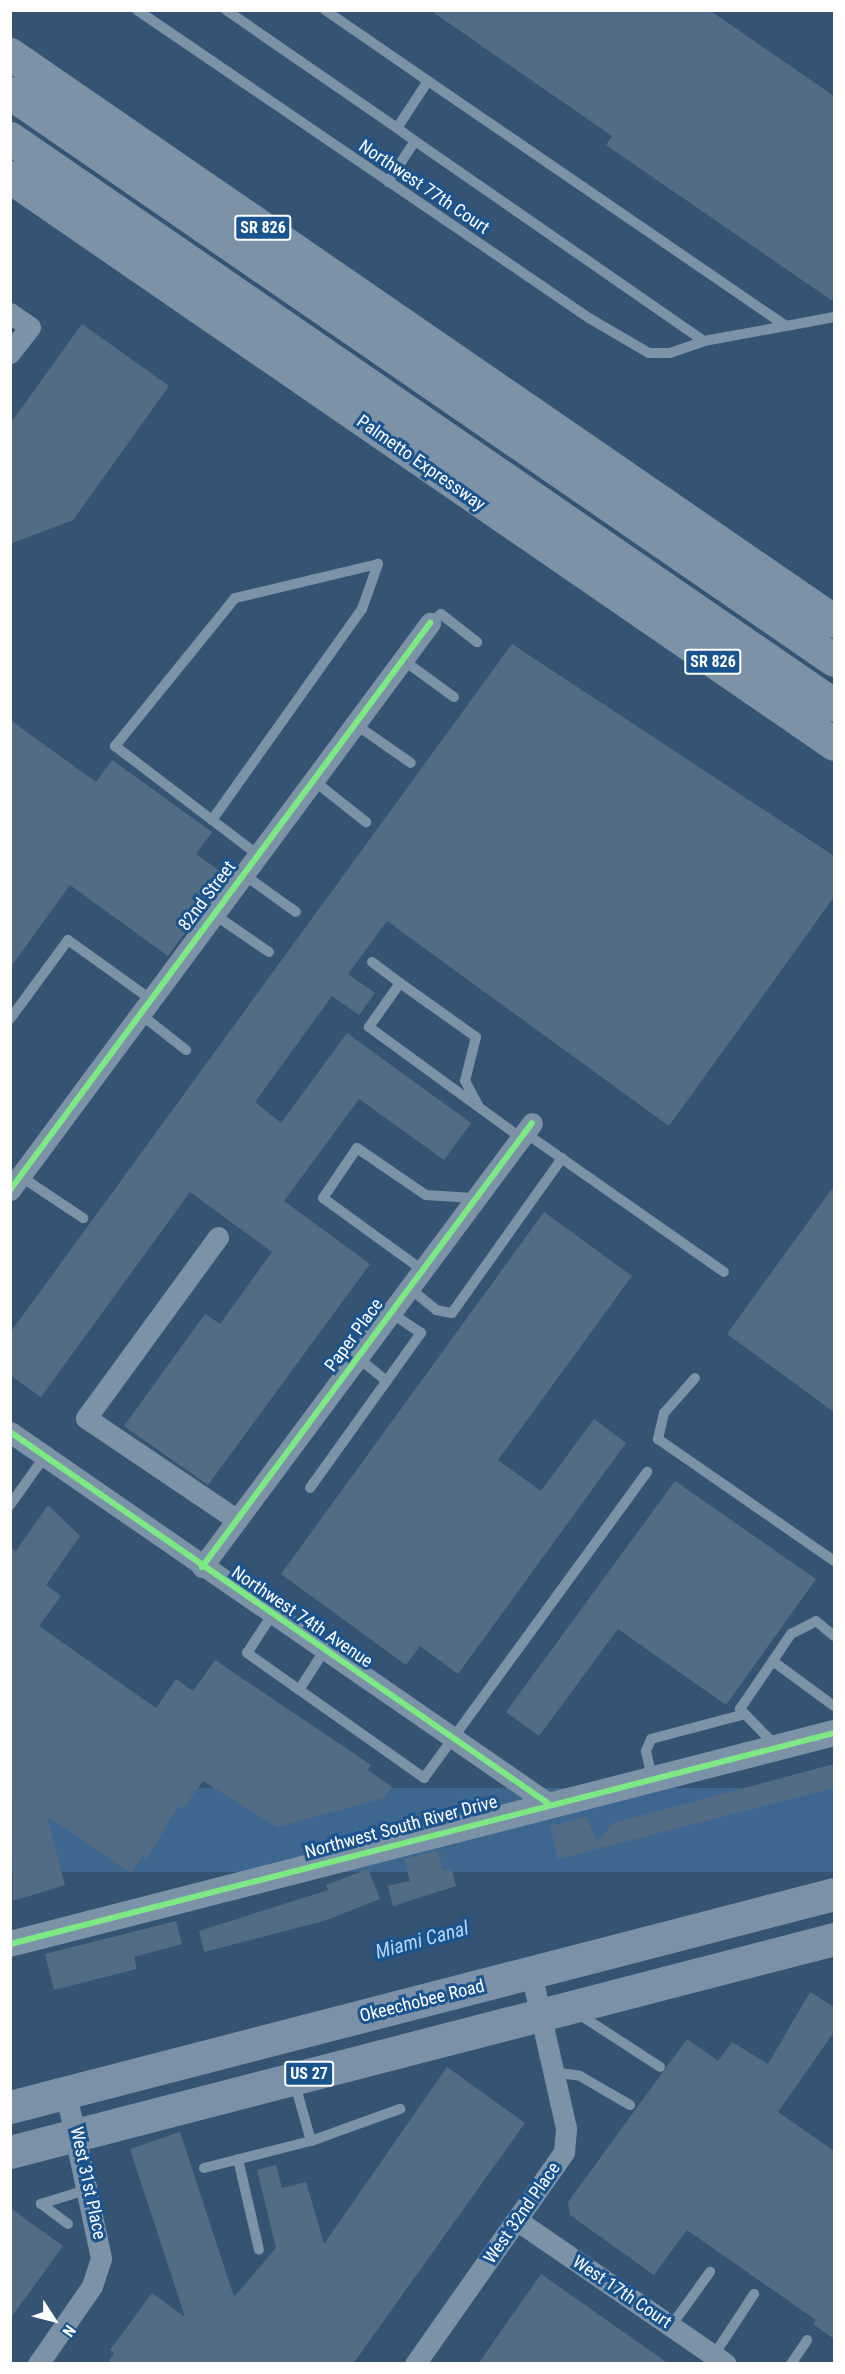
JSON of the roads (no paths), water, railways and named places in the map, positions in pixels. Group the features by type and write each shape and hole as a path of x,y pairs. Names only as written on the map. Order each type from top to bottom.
{"highway":[{"name":"SR 826","path":"10,54 834,621"},
{"path":"10,93 834,660"},
{"path":"10,138 834,705"},
{"name":"Palmetto Expressway","path":"10,177 482,506 834,744"},
{"name":"Okeechobee Road","path":"10,2107 834,1894"},
{"name":"US 27","path":"10,2152 834,1939"}],"street":[{"path":"10,313 30,327 10,353"},
{"name":"82nd Street","path":"15,1183 212,913 430,623"},
{"name":"Paper Place","path":"202,1567 473,1198 525,1131"},
{"path":"218,1237 86,1418 237,1520"},
{"name":"Northwest 74th Avenue","path":"10,1432 202,1567 549,1804"},
{"name":"Northwest South River Drive","path":"10,1944 549,1804 834,1734"},
{"name":"West 32nd Place","path":"415,2364 518,2222 564,2152 566,2128 553,2072 553,2010 531,1973"},
{"name":"West 31st Place","path":"38,2364 97,2274 102,2241 78,2134 66,2093"},
{"name":"West 17th Court","path":"518,2222 720,2359"}],"lane":[{"name":"Northwest 77th Court","path":"137,10 387,182 649,353 670,353 704,341 834,317"},
{"path":"226,10 704,341"},
{"path":"325,10 786,326"},
{"path":"397,128 428,81"},
{"path":"387,182 415,141"},
{"path":"212,820 362,609 378,564 235,598 115,746 212,820 257,854"},
{"path":"430,623 441,614 477,642"},
{"path":"403,660 454,697"},
{"path":"355,724 411,764"},
{"path":"313,780 366,822"},
{"path":"243,874 296,912"},
{"path":"212,913 268,952"},
{"path":"10,1019 68,940 144,1005 186,1050"},
{"path":"372,962 476,1037 465,1081 479,1107"},
{"path":"400,983 369,1027 479,1107 525,1131 724,1272"},
{"path":"421,1269 323,1198 357,1148 426,1195 473,1198"},
{"path":"408,1287 436,1310 452,1313 561,1158"},
{"path":"15,1183 83,1218"},
{"path":"310,1488 421,1333 389,1312"},
{"path":"357,1356 387,1381"},
{"path":"695,1378 664,1413 658,1439 834,1561"},
{"path":"10,1505 45,1456"},
{"path":"272,1615 247,1653 424,1778 647,1472"},
{"path":"778,1748 740,1709 791,1634 816,1621 834,1636"},
{"path":"299,1690 324,1651"},
{"path":"774,1662 834,1706"},
{"path":"651,1779 646,1751 651,1739 745,1714"},
{"path":"553,2010 660,2067"},
{"path":"553,2072 580,2076 630,2106"},
{"path":"293,2078 311,2141"},
{"path":"204,2168 311,2141 400,2109"},
{"path":"238,2159 259,2250"},
{"path":"68,2224 41,2204 89,2189"},
{"path":"671,2326 710,2272"},
{"path":"720,2359 754,2294"},
{"path":"791,2364 807,2340"}],"water":[{"path":"10,1788 834,1788 834,1872 10,1872"}],"water label":[{"name":"Miami Canal","path":"422,1940"}]}
